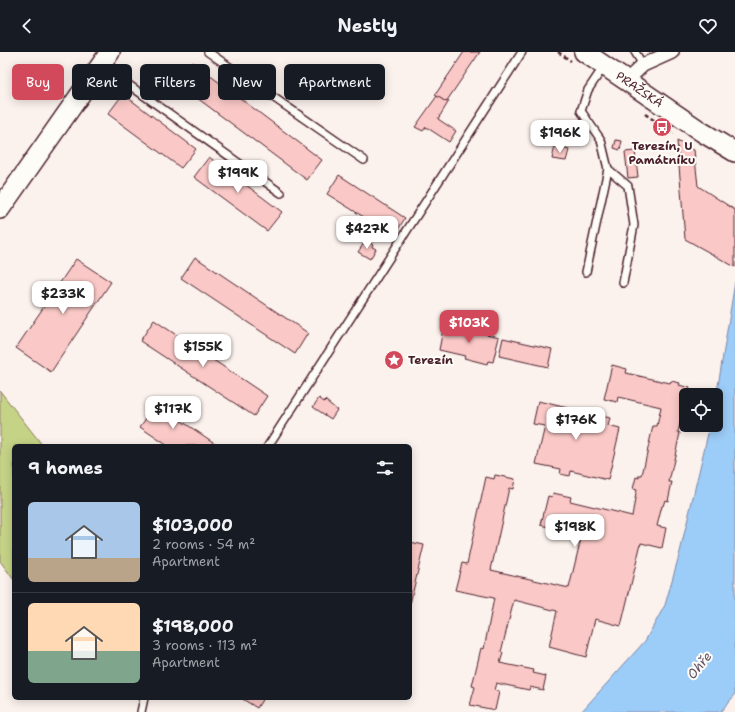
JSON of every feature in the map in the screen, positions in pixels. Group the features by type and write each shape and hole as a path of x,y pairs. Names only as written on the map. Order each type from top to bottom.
{"main road":[{"name":"PRAŽSKÁ","path":"584,52 735,152"},
{"path":"0,209 105,58"}],"street":[{"path":"626,81 642,65 672,52"}],"lane":[{"path":"208,52 364,160"},
{"path":"269,444 522,52"},
{"path":"635,52 642,65"},
{"path":"105,58 281,194"},
{"path":"586,272 608,169 601,140 581,111 588,90 604,66"},
{"path":"608,169 628,186 634,225 623,283"},
{"path":"141,712 144,700"}],"green space":[{"path":"0,391 41,444 12,444 12,577 0,561"}],"water":[{"name":"Ohře","path":"735,282 735,695 720,712 581,712 645,641 665,605 680,552 708,432 723,432 723,388 718,388"}],"building":[{"path":"464,52 480,52 446,102 435,95"},
{"path":"210,76 218,82 218,100 242,100 322,160 307,180 200,100 210,100"},
{"path":"437,96 446,102 449,101 438,119 456,131 449,142 426,127 423,131 415,127"},
{"path":"118,100 131,100 196,149 181,168 108,114"},
{"path":"616,140 622,141 620,150 614,148"},
{"path":"677,141 694,150 698,186 735,210 735,267 685,239"},
{"path":"555,146 569,150 566,161 552,159"},
{"path":"635,151 638,177 628,178 625,152"},
{"path":"209,157 282,212 267,231 194,177"},
{"path":"339,175 405,218 394,236 327,194"},
{"path":"366,240 376,249 370,259 358,252"},
{"path":"195,257 308,333 295,354 181,278"},
{"path":"76,259 111,282 51,372 16,348"},
{"path":"154,320 267,396 254,416 140,341"},
{"path":"444,324 499,337 493,362 488,361 487,364 464,358 465,356 439,350"},
{"path":"503,338 552,349 548,367 499,356"},
{"path":"612,365 627,369 626,373 670,383 671,381 680,383 679,385 690,388 679,388 678,432 680,433 669,482 672,482 668,501 665,500 662,506 657,526 666,528 662,548 641,543 621,626 595,619 586,657 549,647 557,611 514,600 501,652 503,653 500,663 534,670 533,673 546,676 543,690 530,687 529,690 496,683 494,690 499,692 495,710 470,705 475,687 472,686 481,648 484,649 494,598 455,590 462,563 467,564 486,477 494,479 495,475 515,479 513,489 509,488 491,570 569,588 582,534 541,525 548,496 552,497 553,493 571,497 570,501 632,516 636,494 636,490 633,489 636,477 639,478 639,475 642,475 653,426 657,426 661,407 618,397 617,402 604,399"},
{"path":"319,398 324,402 325,400 337,410 331,419 313,407"},
{"path":"538,401 610,418 608,426 620,429 608,480 571,471 570,476 560,474 561,469 536,464 545,426 533,424"},
{"path":"156,404 216,444 165,444 140,427"},
{"path":"412,542 424,545 412,596"},
{"path":"244,700 262,700 257,708"}],"place":[{"name":"Terezín, U Památníku","path":"662,127"},
{"name":"Terezín","path":"394,360"}]}
